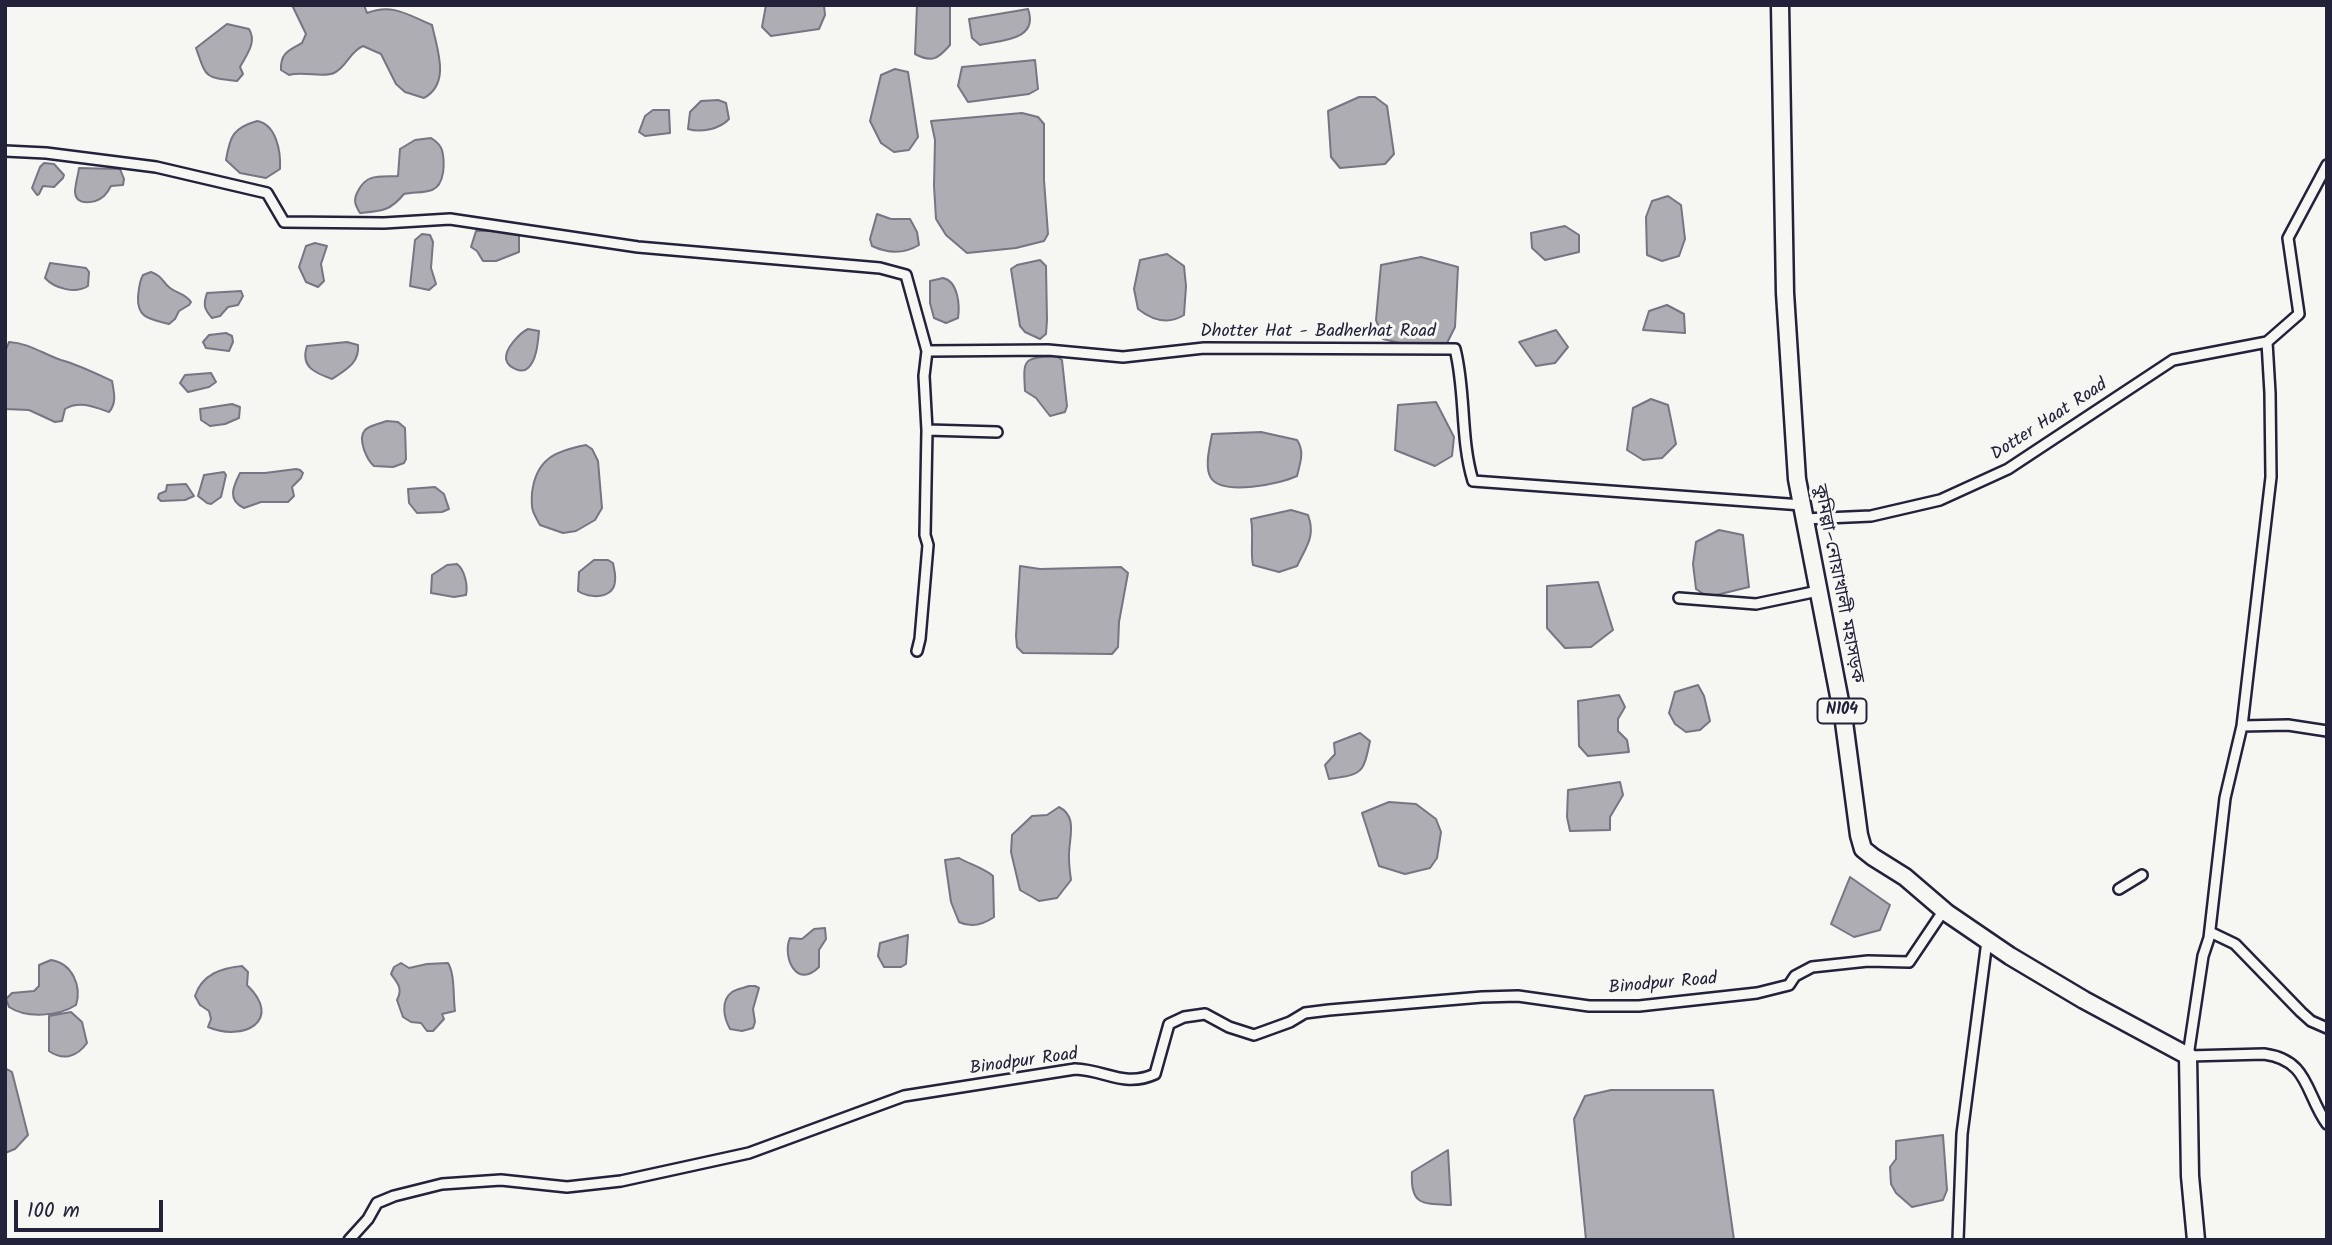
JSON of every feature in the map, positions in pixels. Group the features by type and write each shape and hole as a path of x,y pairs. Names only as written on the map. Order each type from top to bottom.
{"highway":[{"name":"কুমিল্লা–নোয়াখালী মহাসড়ক","path":"1780,5 1788,359 1797,478 1844,722 1863,849 1905,877 1987,941 2084,1000 2188,1056"},
{"path":"2188,1056 2190,1176 2196,1240"}],"street":[{"path":"5,151 46,153 156,167 267,193 284,222 384,223 450,219 638,247 880,268 906,275 927,351 925,535 928,545 917,651"},
{"path":"2327,165 2288,238 2299,314 2267,342 2271,477 2242,726 2225,798 2210,935 2203,957 2188,1056 2276,1055 2294,1064 2327,1124"},
{"name":"Dotter Haat Road","path":"1803,512 1871,516 1940,500 2008,469 2173,360 2267,342"},
{"name":"Dhotter Hat - Badherhat Road","path":"927,351 1048,350 1123,357 1204,348 1455,349 1460,366 1467,462 1473,481 1803,512"},
{"path":"927,430 997,432"},
{"path":"1679,598 1756,604 1818,592"},
{"path":"2242,726 2288,726 2327,731"},
{"path":"2119,889 2142,875"},
{"name":"Binodpur Road","path":"349,1240 368,1219 377,1203 442,1184 501,1180 567,1187 621,1181 749,1153 904,1096 1075,1069 1090,1069 1128,1081 1145,1079 1155,1074 1169,1024 1184,1017 1205,1014 1229,1027 1254,1035 1290,1022 1305,1013 1353,1008 1518,996 1589,1006 1639,1006 1757,993 1789,985 1795,976 1812,967 1868,961 1909,962 1944,910"},
{"path":"2210,935 2235,944 2301,1012 2311,1021 2327,1028"},
{"path":"1958,1240 1962,1134 1987,941"}],"shaded area":[{"path":"292,5 364,5 367,13 393,10 432,25 440,65 437,84 424,98 405,92 396,84 381,54 363,46 334,73 289,75 281,70 282,60 289,50 302,43 306,34"},
{"path":"766,5 824,5 825,15 819,29 771,36 762,27"},
{"path":"917,5 950,5 950,45 934,58 915,54"},
{"path":"1028,9 1028,27 1016,37 980,45 972,38 969,19"},
{"path":"227,24 249,29 252,39 240,67 243,74 237,81 208,75 196,48"},
{"path":"1035,60 1038,89 1029,94 968,102 958,86 962,67"},
{"path":"895,69 908,72 918,137 909,150 894,152 881,143 870,121 881,75"},
{"path":"1359,97 1375,97 1387,106 1394,154 1385,164 1340,168 1331,157 1328,111"},
{"path":"718,100 726,103 729,119 710,129 688,129 690,112 701,101"},
{"path":"653,110 669,110 670,133 645,136 639,132 645,116"},
{"path":"1022,113 1038,117 1044,124 1048,234 1044,241 1016,248 967,253 946,235 936,219 935,140 931,121"},
{"path":"257,121 269,127 280,154 280,169 266,178 240,173 226,160 234,134"},
{"path":"431,138 440,146 443,155 443,173 436,187 429,191 404,194 385,209 360,213 355,200 362,185 375,177 398,176 400,149 415,140"},
{"path":"44,163 54,164 64,175 54,187 43,186 37,195 32,188"},
{"path":"79,168 120,169 123,185 111,186 104,196 83,202 76,197 75,192"},
{"path":"1668,196 1681,205 1685,239 1679,256 1662,261 1647,255 1646,217 1652,201"},
{"path":"877,214 891,219 910,219 917,232 919,245 896,252 872,246 870,239"},
{"path":"1565,226 1579,235 1579,252 1545,260 1532,248 1531,233"},
{"path":"476,231 508,231 519,234 519,252 496,261 483,261 471,247"},
{"path":"422,234 430,235 433,242 431,268 436,284 429,290 410,286 415,240"},
{"path":"315,243 327,246 321,264 324,281 318,287 306,282 299,267 306,246"},
{"path":"1167,254 1184,266 1186,286 1184,315 1172,320 1154,318 1138,309 1134,289 1140,260"},
{"path":"1421,257 1458,267 1455,327 1446,345 1425,349 1383,339 1376,320 1381,265"},
{"path":"1040,260 1046,266 1047,320 1046,334 1040,339 1025,332 1020,326 1011,269"},
{"path":"50,263 86,268 89,272 88,286 72,290 54,285 45,278"},
{"path":"151,272 191,302 179,311 169,324 146,317 140,310 138,297 141,280 143,275"},
{"path":"943,278 955,289 959,307 958,318 946,323 934,318 930,303 930,281"},
{"path":"241,291 243,296 238,305 228,307 220,316 212,318 207,312 207,293"},
{"path":"1667,305 1684,314 1685,333 1643,330 1649,311"},
{"path":"528,329 539,331 536,350 528,368 519,370 509,365 506,355 514,341"},
{"path":"1556,330 1568,347 1555,363 1536,366 1519,342"},
{"path":"226,333 232,336 233,342 229,351 206,348 203,342 209,335"},
{"path":"9,342 29,347 112,381 112,409 109,412 87,405 70,406 65,409 62,421 55,422 29,410 5,409 5,352"},
{"path":"347,342 358,345 357,357 332,379 307,364 307,346"},
{"path":"1056,356 1062,360 1067,406 1065,412 1050,416 1036,398 1025,391 1024,372 1031,359"},
{"path":"211,373 216,382 209,387 188,392 180,383 185,375"},
{"path":"1651,399 1668,405 1676,444 1662,458 1643,460 1627,450 1633,408"},
{"path":"1436,402 1454,437 1452,456 1435,466 1395,450 1398,405"},
{"path":"232,404 240,407 239,418 210,426 201,420 200,409"},
{"path":"387,421 398,422 405,428 406,459 404,463 393,467 374,466 364,449 363,434 370,427"},
{"path":"1261,432 1297,440 1301,453 1297,476 1252,487 1227,486 1211,478 1208,462 1212,434"},
{"path":"586,445 592,449 598,461 602,508 595,520 576,531 563,533 540,525 532,503 534,481 538,472 549,458 556,454"},
{"path":"296,469 303,473 292,487 294,496 288,502 261,502 244,508 233,497 240,473"},
{"path":"224,472 226,475 221,497 211,504 198,496 204,475"},
{"path":"186,484 194,496 185,500 161,501 158,498 159,494 166,491 167,485"},
{"path":"435,487 444,494 449,509 442,512 417,513 409,503 408,489"},
{"path":"1291,510 1308,515 1311,529 1309,541 1297,566 1279,572 1253,565 1251,519"},
{"path":"1719,530 1743,535 1749,587 1708,597 1696,589 1693,564 1696,542"},
{"path":"594,560 608,560 613,563 615,572 614,587 600,596 578,591 579,572"},
{"path":"457,564 465,578 466,595 454,597 431,593 432,575 447,565"},
{"path":"1020,566 1040,569 1121,567 1128,573 1119,622 1118,647 1112,654 1023,653 1017,647 1016,636"},
{"path":"1598,582 1613,630 1591,647 1565,648 1547,628 1547,586"},
{"path":"1698,685 1704,696 1710,721 1700,730 1686,732 1675,724 1669,713 1675,692"},
{"path":"1619,695 1625,707 1618,719 1618,731 1627,740 1629,752 1588,756 1579,746 1578,701"},
{"path":"1360,733 1370,741 1363,767 1355,774 1329,779 1325,765 1335,754 1334,743"},
{"path":"1620,782 1623,795 1610,817 1610,830 1570,831 1567,817 1568,790"},
{"path":"1389,802 1416,804 1436,819 1441,832 1437,858 1430,868 1405,874 1379,866 1362,813"},
{"path":"1059,807 1065,811 1071,823 1071,880 1057,898 1039,901 1020,890 1011,852 1012,835 1032,816 1047,815"},
{"path":"959,858 993,876 994,917 982,923 968,925 959,922 951,902 945,860"},
{"path":"1850,877 1890,905 1880,930 1854,937 1831,924"},
{"path":"825,928 826,939 819,950 819,967 804,975 798,973 793,968 788,953 790,938 802,939 814,929"},
{"path":"908,935 906,964 901,967 884,967 878,956 880,943"},
{"path":"51,960 65,966 74,976 78,990 76,1005 61,1012 43,1015 16,1011 9,1007 6,999 12,993 34,991 39,986 39,965"},
{"path":"401,963 409,968 448,963 453,979 455,1011 442,1014 444,1019 433,1031 427,1031 421,1023 411,1022 403,1017 397,1000 399,986 391,974 394,967"},
{"path":"242,966 248,972 247,985 261,1009 260,1018 245,1030 234,1032 208,1027 211,1019 209,1011 200,1005 195,996 198,988 214,974 227,968"},
{"path":"749,986 759,988 753,1009 753,1028 742,1031 730,1029 725,1015 726,1000 734,991"},
{"path":"71,1012 82,1022 87,1043 79,1052 65,1057 59,1056 49,1051 49,1016"},
{"path":"5,1068 12,1072 28,1135 15,1149 5,1153"},
{"path":"1611,1090 1713,1090 1734,1240 1586,1240 1574,1119 1585,1096"},
{"path":"1943,1135 1947,1190 1943,1200 1912,1207 1896,1193 1891,1184 1890,1167 1896,1159 1896,1141"},
{"path":"1448,1150 1451,1205 1425,1203 1416,1197 1413,1191 1412,1172"}]}
